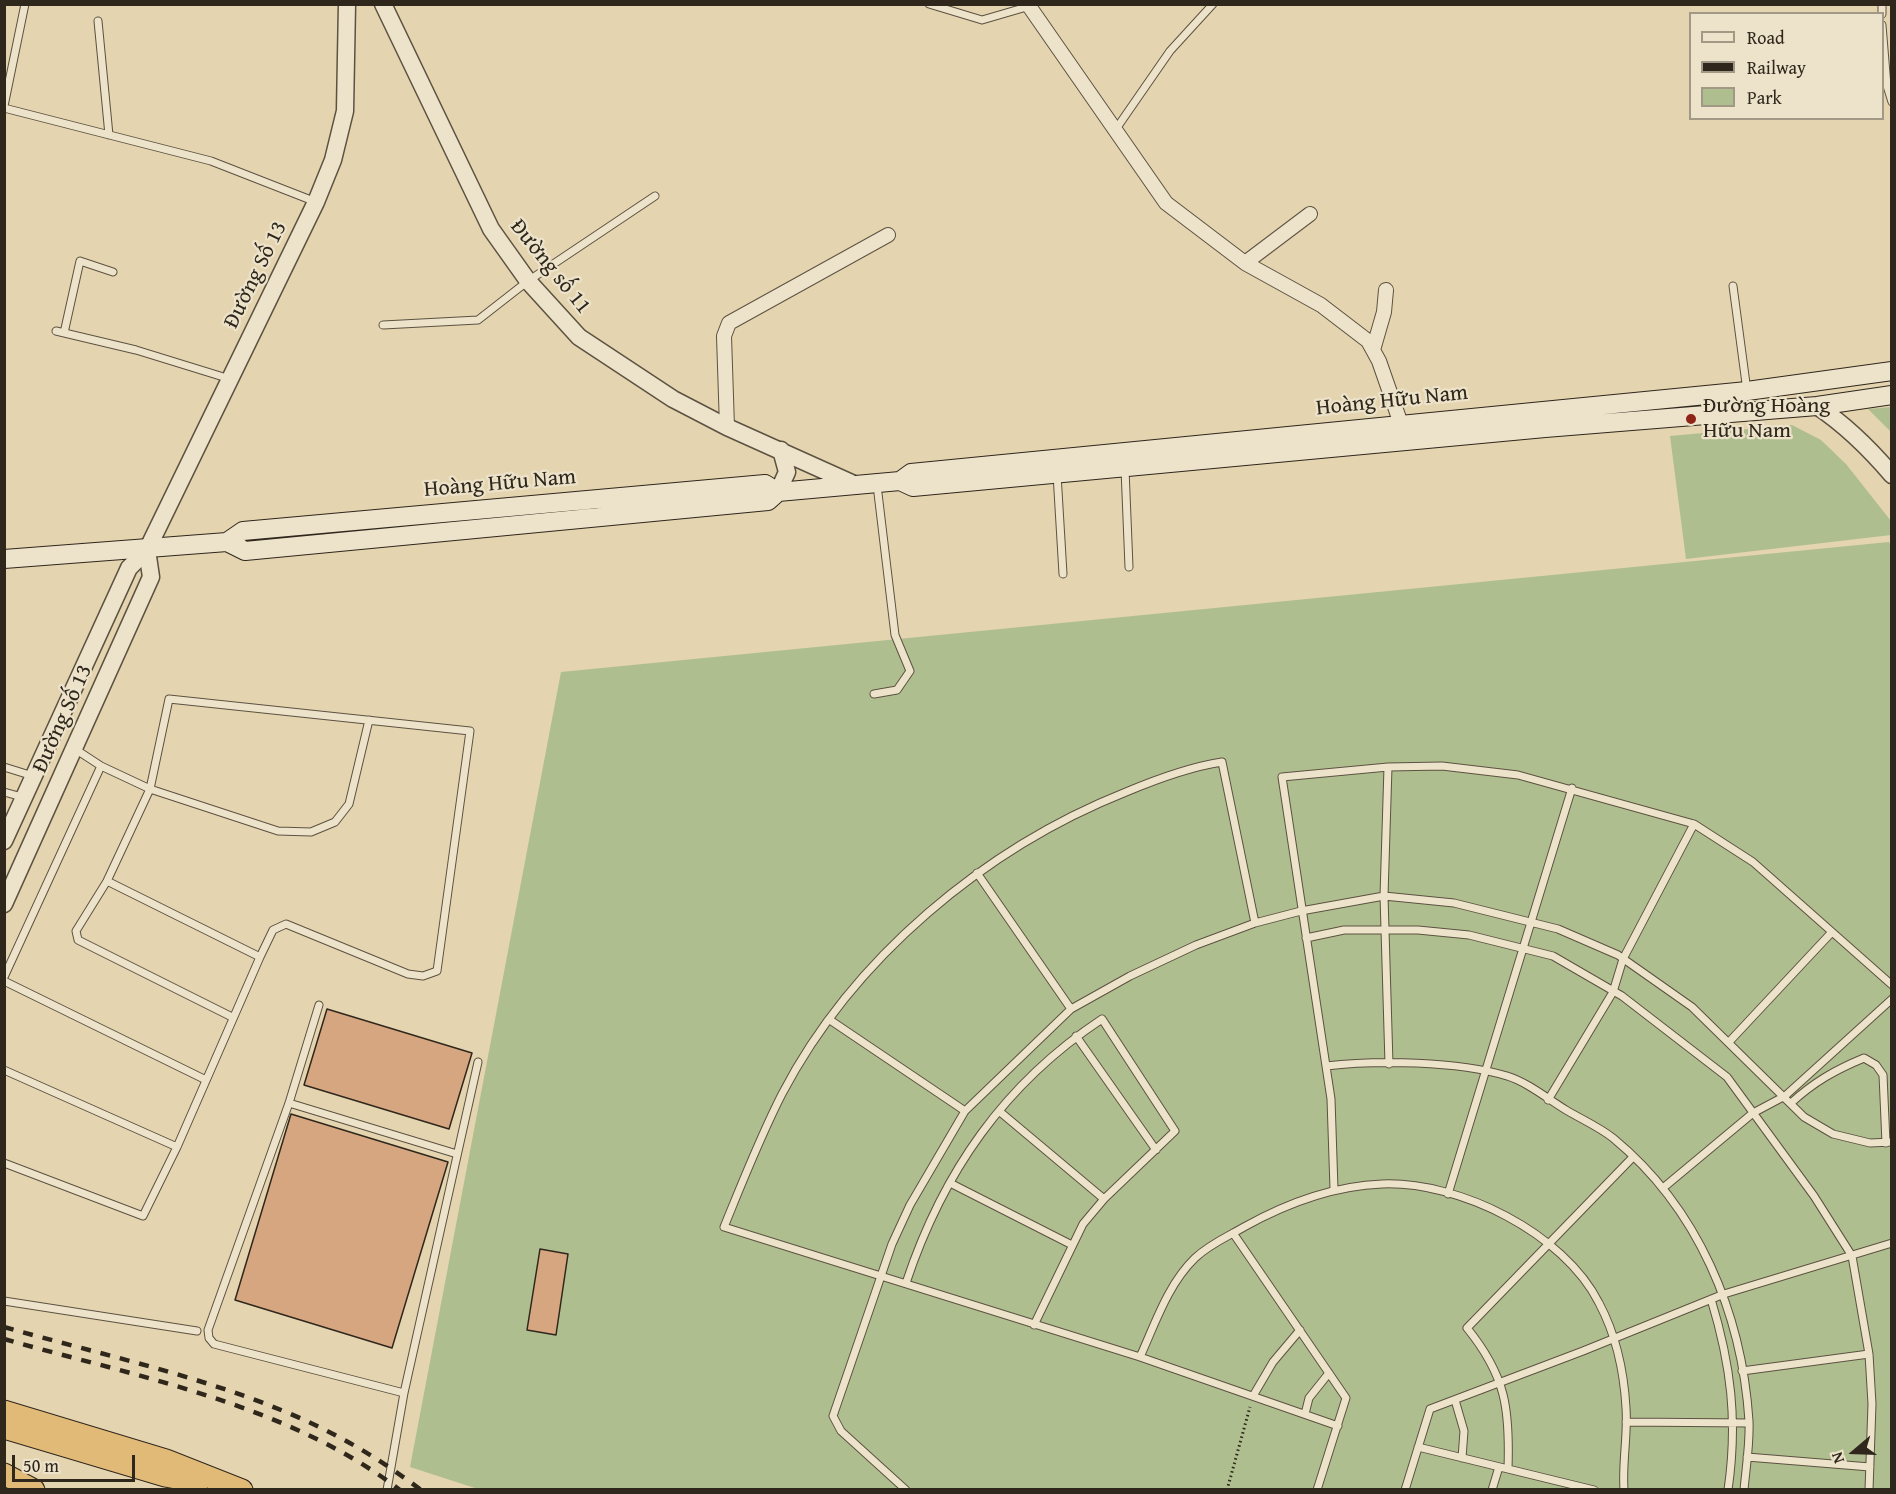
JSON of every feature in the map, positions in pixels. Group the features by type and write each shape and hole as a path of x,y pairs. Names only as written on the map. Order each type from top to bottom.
{"highway":[{"path":"4,1411 166,1460 240,1489"},
{"path":"4,1428 165,1476 240,1489"},
{"path":"4,1474 34,1490"}],"main road":[{"name":"Hoàng Hữu Nam","path":"900,481 911,473 1747,391 1892,371"},
{"name":"Hoàng Hữu Nam","path":"4,559 147,550 227,542 245,551 257,550 768,501 778,492 900,481 913,487 1125,469 1817,406 1892,395"},
{"path":"1401,424 1404,442"}],"street":[{"name":"Đường Số 13","path":"4,841 129,568 147,550 316,202 333,160 345,111 347,4"},
{"name":"Đường số 11","path":"383,4 490,230 528,281 579,337 673,399 727,427 856,485"},
{"path":"1031,5 1166,203 1245,263 1320,305 1368,341 1379,361 1401,424"},
{"path":"1245,263 1310,214"},
{"path":"727,427 724,336 729,322 888,235"},
{"path":"1373,350 1384,312 1386,290"},
{"path":"1817,406 1844,424 1871,450 1892,475"},
{"path":"778,492 787,472 781,450"},
{"name":"Đường Số 13","path":"4,904 151,577 147,550"}],"lane":[{"path":"25,4 4,107 211,161 316,202"},
{"path":"929,4 982,20 1031,5"},
{"path":"1116,129 1170,51 1213,4"},
{"path":"98,21 109,135"},
{"path":"1884,49 1887,86 1892,102"},
{"path":"383,325 478,320 528,281 655,196"},
{"path":"113,272 80,261 60,332 136,350 230,379"},
{"path":"1733,286 1747,391"},
{"path":"1125,469 1129,567"},
{"path":"1057,474 1062,574"},
{"path":"874,694 897,690 910,671 895,635 877,483"},
{"path":"4,1163 143,1216 177,1147 232,1017 273,930 286,924 408,974 423,976 437,971 470,731 169,699 150,789 107,881 76,931 78,940 232,1017"},
{"path":"75,749 101,766 150,789 278,831 311,832 335,822 349,804 369,720"},
{"path":"1255,923 1222,762 1146,784 1091,806 1029,838 977,873 942,901 892,948 830,1020 783,1093 724,1227 1140,1357 1338,1426"},
{"path":"4,766 35,777"},
{"path":"4,977 101,766"},
{"path":"1335,1189 1331,1099 1282,777 1388,767 1442,766 1497,772 1572,788 1694,824 1753,862 1892,985"},
{"path":"1388,767 1384,929 1389,1064"},
{"path":"1448,1194 1572,788"},
{"path":"4,792 24,798"},
{"path":"1548,1100 1613,992 1623,959 1694,824"},
{"path":"977,873 1071,1009"},
{"path":"107,881 260,957"},
{"path":"906,1490 841,1431 833,1416 880,1274 910,1205 965,1111 1071,1009 1158,963 1255,923 1302,911 1384,896 1454,903 1558,929 1623,959 1692,1007 1804,1117 1833,1134 1870,1143 1889,1142 1883,1075 1876,1065 1864,1058 1833,1071 1815,1082 1791,1103"},
{"path":"1306,938 1344,930 1384,929 1469,935 1525,947 1553,956 1622,996 1727,1077 1814,1196 1852,1256 1869,1354 1872,1404 1869,1490"},
{"path":"1729,1042 1832,932"},
{"path":"4,981 206,1080"},
{"path":"1663,1188 1753,1113 1785,1096 1892,999"},
{"path":"319,1005 289,1103 208,1330 209,1338 214,1344 404,1393"},
{"path":"906,1283 928,1224 982,1132 1054,1052 1102,1019 1175,1131 1104,1199 1083,1224 1034,1325"},
{"path":"830,1020 965,1111"},
{"path":"1076,1036 1156,1150"},
{"path":"387,1490 404,1393 478,1062"},
{"path":"1326,1066 1439,1065 1508,1076 1611,1137 1633,1156 1663,1188 1696,1237 1724,1294 1736,1330 1749,1423 1744,1490"},
{"path":"4,1070 177,1147"},
{"path":"289,1103 457,1154"},
{"path":"999,1111 1104,1199"},
{"path":"1508,1469 1505,1395 1486,1352 1467,1328 1633,1156"},
{"path":"950,1183 1072,1245"},
{"path":"1140,1357 1165,1300 1193,1260 1213,1243 1278,1208 1335,1189 1384,1184 1418,1187 1448,1194 1494,1210 1549,1242 1572,1264 1599,1301 1615,1338 1626,1408 1624,1490"},
{"path":"1233,1233 1346,1398 1317,1490"},
{"path":"1405,1490 1430,1409 1724,1294 1892,1243"},
{"path":"1711,1299 1725,1345 1733,1422 1728,1490"},
{"path":"4,1301 197,1332"},
{"path":"1253,1396 1273,1362 1300,1330"},
{"path":"1742,1371 1869,1354"},
{"path":"1305,1414 1309,1398 1329,1373"},
{"path":"1455,1400 1464,1431 1462,1458"},
{"path":"1626,1422 1749,1423"},
{"path":"1419,1447 1594,1490"},
{"path":"1747,1457 1870,1467"},
{"path":"1492,1490 1499,1467"}],"path":[{"path":"1227,1490 1253,1396"}],"green space":[{"path":"1892,407 1891,432 1868,409"},
{"path":"1792,425 1821,440 1846,464 1891,521 1891,535 1686,559 1670,436"},
{"path":"1889,542 1891,546 1891,1489 481,1490 410,1467 561,672"}],"building":[{"path":"327,1009 472,1053 449,1129 304,1085"},
{"path":"291,1114 448,1162 392,1348 235,1300"},
{"path":"540,1249 568,1254 556,1335 527,1330"}],"railway":[{"path":"4,1327 205,1383 283,1411 359,1448 421,1490"},
{"path":"4,1339 210,1396 260,1414 309,1435 356,1460 400,1490"}],"place":[{"name":"Đường Hoàng Hữu Nam","path":"1691,419"}]}
